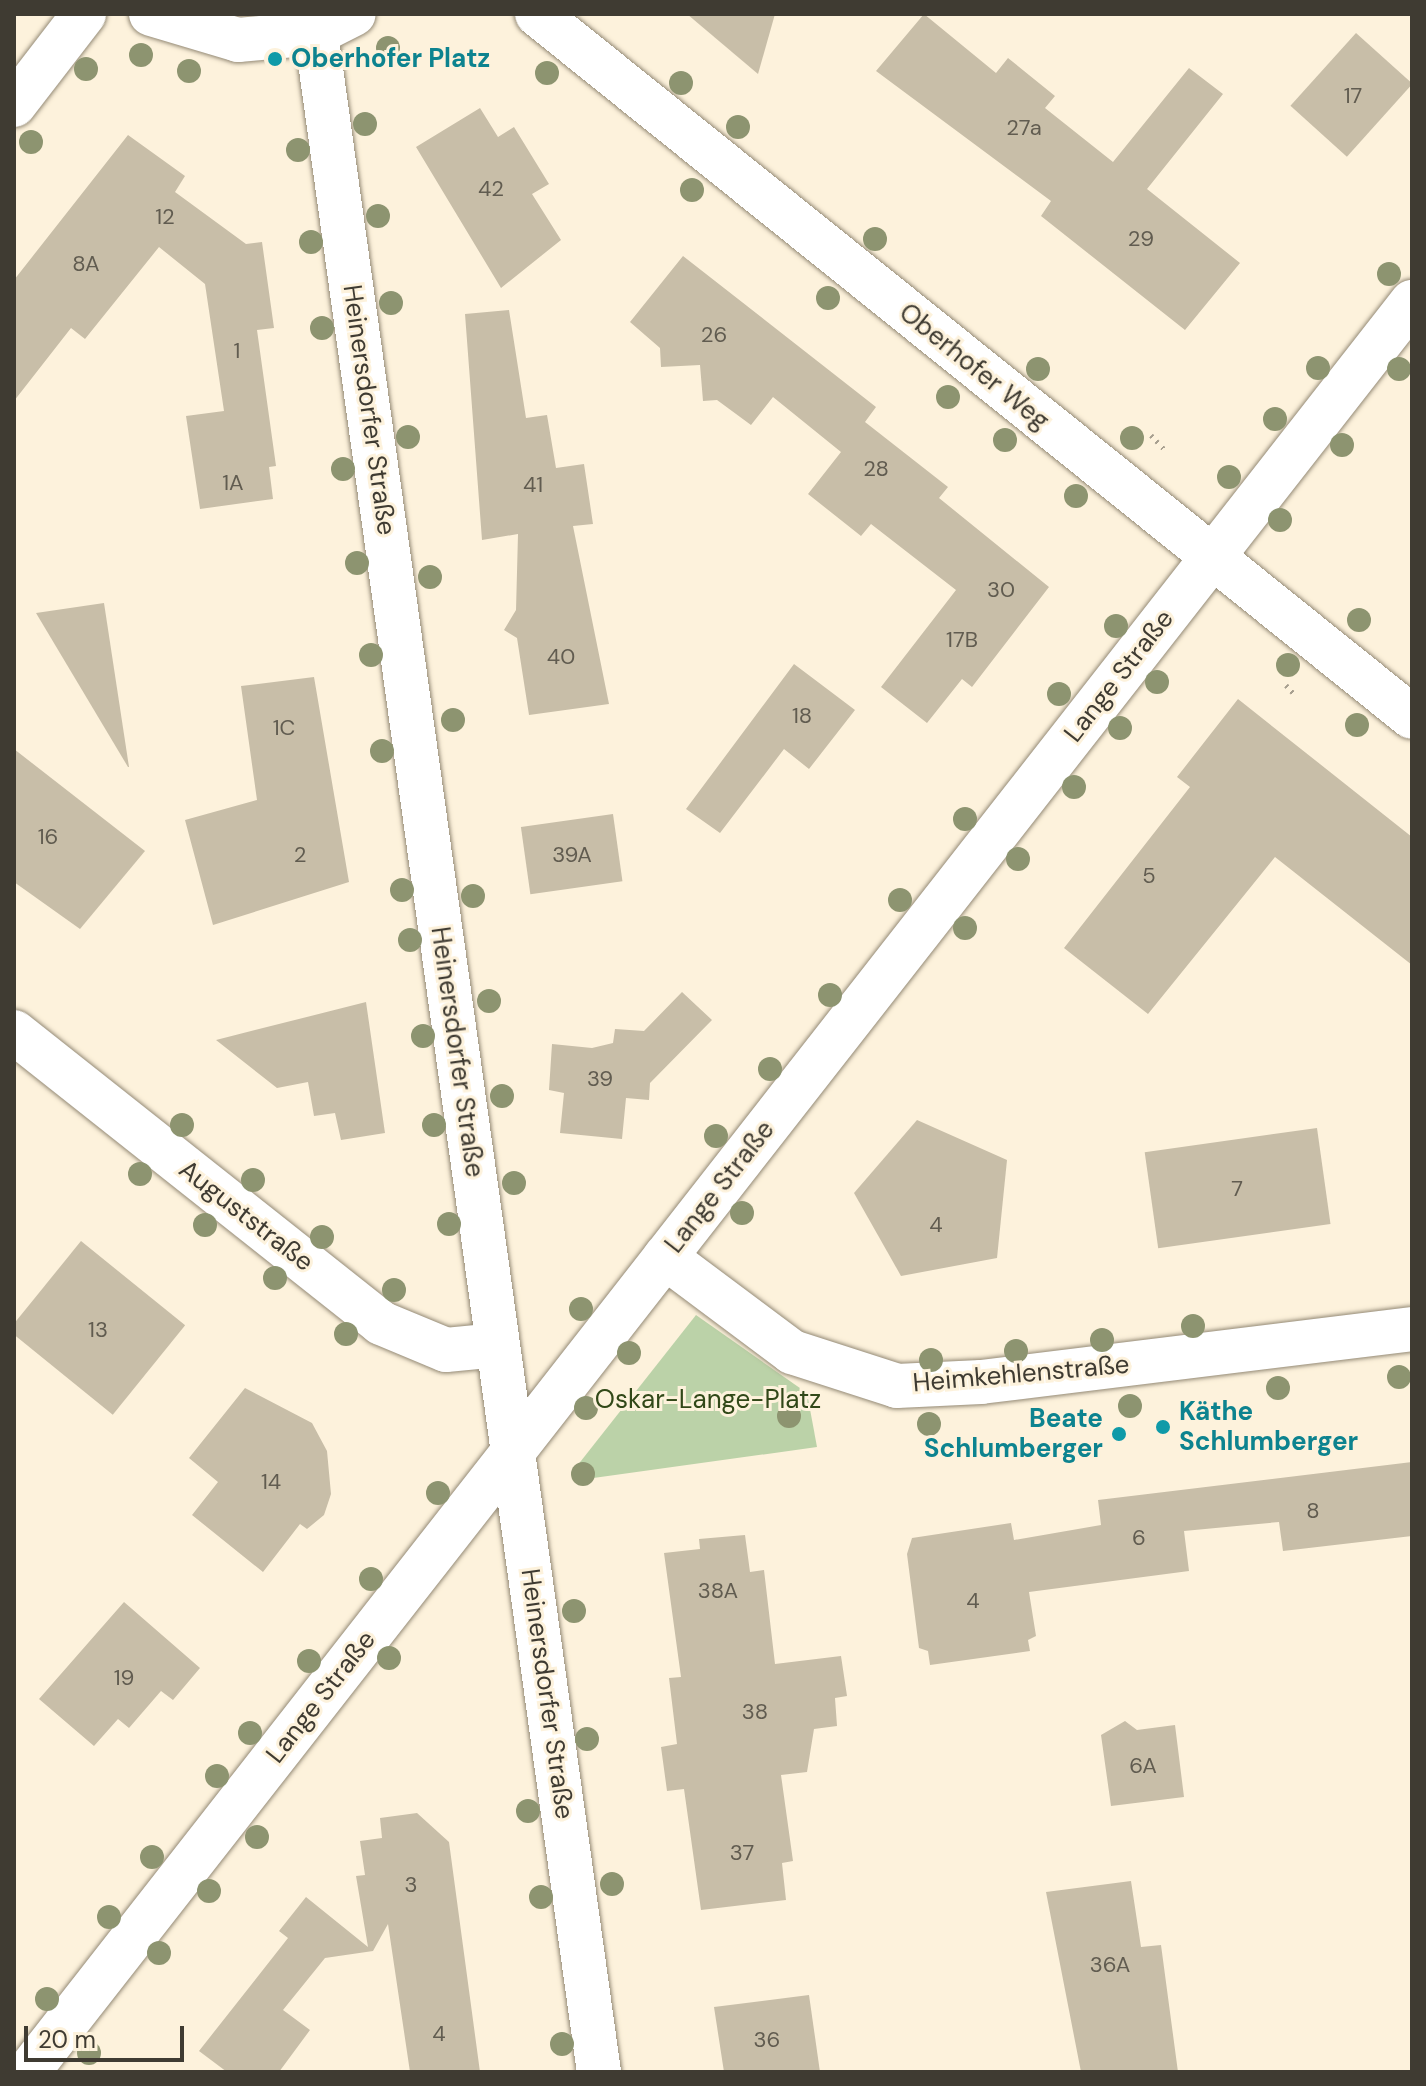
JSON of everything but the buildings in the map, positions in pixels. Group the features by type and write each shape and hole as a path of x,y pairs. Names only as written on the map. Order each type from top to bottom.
{"street":[{"path":"14,105 84,14"},
{"path":"151,14 238,40 335,23"},
{"name":"Oberhofer Weg","path":"537,14 1211,559 1412,717"},
{"name":"Heinersdorfer Straße","path":"335,23 498,1345 599,2072"},
{"name":"Lange Straße","path":"28,2072 1412,302"},
{"name":"Auguststraße","path":"14,1032 381,1323 446,1350 498,1345"},
{"name":"Heimkehlenstraße","path":"665,1257 792,1352 897,1386 981,1382 1412,1329"}],"green space":[{"name":"Oskar-Lange-Platz","path":"696,1315 807,1393 817,1447 579,1480 577,1466"}],"place":[{"name":"Oberhofer Platz","path":"275,59"},
{"name":"Käthe Schlumberger","path":"1163,1427"},
{"name":"Beate Schlumberger","path":"1119,1434"}]}
